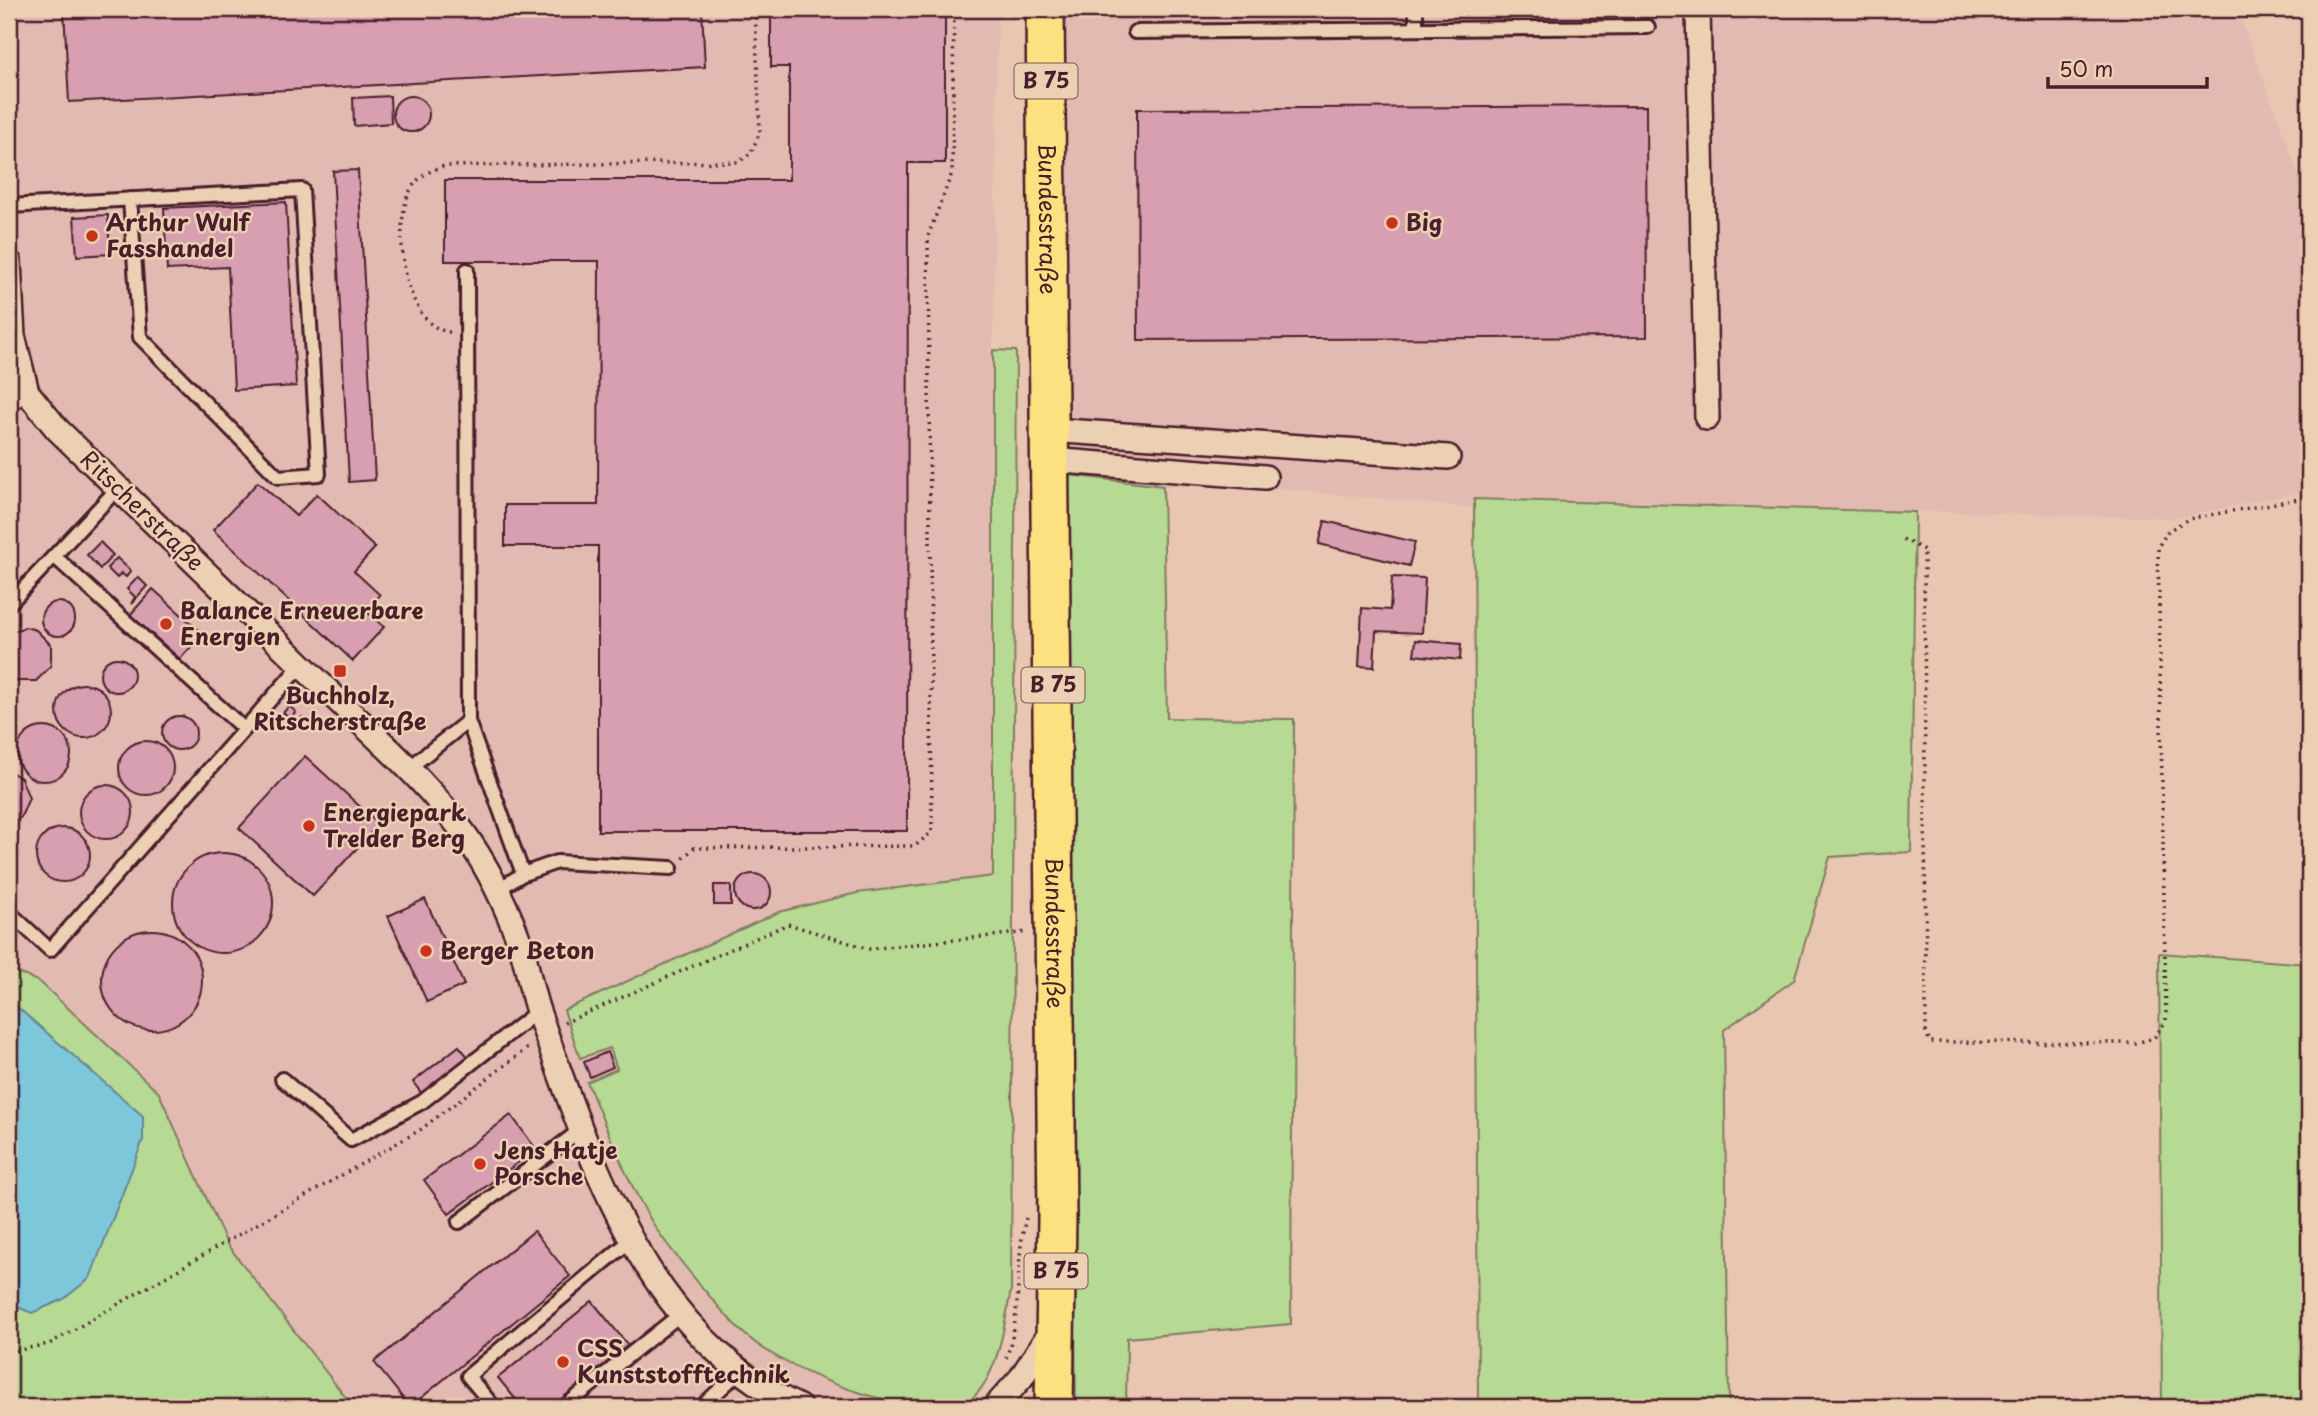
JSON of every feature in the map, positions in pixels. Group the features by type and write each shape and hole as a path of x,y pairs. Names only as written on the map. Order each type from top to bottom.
{"main road":[{"name":"Bundesstraße","path":"1045,9 1057,1217 1054,1407"}],"street":[{"path":"1698,9 1707,418"},
{"name":"Ritscherstraße","path":"9,262 13,336 27,391 57,429 409,768 468,839 497,890 521,947 538,1011 579,1131 606,1196 643,1262 682,1312 739,1372 799,1407"},
{"path":"1050,445 1448,457"},
{"path":"1050,445 1265,477"},
{"path":"995,1407 1021,1378 1054,1325"}],"lane":[{"path":"1416,9 1416,29"},
{"path":"1135,32 1648,27"},
{"path":"9,206 130,199 302,190 319,474 278,477 140,337 130,199"},
{"path":"467,270 468,721 523,874"},
{"path":"9,407 27,391"},
{"path":"9,604 118,488"},
{"path":"54,556 244,729"},
{"path":"9,912 50,950 301,665"},
{"path":"409,768 468,721"},
{"path":"497,890 523,874 557,862 671,869"},
{"path":"282,1079 351,1140 422,1102 538,1011"},
{"path":"459,1222 579,1131"},
{"path":"494,1407 468,1376 631,1240"},
{"path":"564,1407 682,1312"},
{"path":"701,1407 739,1372"}],"path":[{"path":"467,333 444,331 432,322 418,306 404,276 402,208 412,186 425,173 444,166 738,162 751,153 760,132 755,9"},
{"path":"671,869 694,848 915,846 932,832 928,236 952,173 954,9"},
{"path":"1903,539 1924,550 1923,810 1926,1032 1930,1042 2136,1042 2154,1038 2166,1021 2158,547 2168,531 2189,519 2309,498"},
{"path":"9,1352 49,1344 420,1130 547,1034 578,1015 788,924 869,949 1054,932"}],"shaded area":[{"path":"9,9 998,9 993,350 993,876 857,893 779,912 565,1010 580,1057 610,1047 617,1069 588,1082 740,1330 774,1354 824,1380 909,1407 353,1407 227,1244 159,1093 40,982 9,969"},
{"path":"1065,9 2237,9 2309,202 2309,490 2176,518 1474,499 1473,508 1264,487 1163,486 1068,475"}],"green space":[{"path":"993,350 1016,351 1011,1289 1002,1337 991,1371 973,1398 960,1406 949,1408 889,1401 833,1383 780,1358 739,1329 667,1244 644,1207 622,1165 587,1082 617,1069 610,1048 580,1058 564,1010 779,912 857,893 993,876"},
{"path":"1068,475 1163,486 1167,718 1294,719 1291,1324 1127,1338 1126,1407 1076,1407 1067,718"},
{"path":"1474,499 1915,512 1911,852 1830,857 1794,980 1724,1030 1729,1407 1478,1407"},
{"path":"2159,953 2309,964 2309,1407 2162,1407"},
{"path":"9,969 40,982 159,1093 227,1244 353,1407 9,1407"}],"water":[{"path":"9,1000 143,1116 143,1140 90,1278 64,1299 32,1313 9,1304"}],"building":[{"path":"64,9 702,9 705,67 69,102"},
{"path":"771,9 945,9 945,163 908,163 907,831 598,831 598,546 505,546 505,505 598,505 599,261 445,261 445,180 789,180 789,67 771,67"},
{"path":"390,96 391,123 354,126 353,98"},
{"path":"411,96 424,101 429,114 424,127 411,132 398,127 393,114 398,101"},
{"name":"Big","path":"1646,106 1647,337 1138,340 1137,109"},
{"path":"358,170 375,480 349,482 333,171"},
{"path":"286,202 296,386 234,390 228,267 167,270 164,208"},
{"name":"Arthur Wulf Fasshandel","path":"108,215 110,254 77,256 74,217"},
{"path":"258,482 296,516 317,494 375,548 354,571 380,595 366,611 384,627 353,661 213,530"},
{"path":"1325,521 1415,542 1409,566 1319,544"},
{"path":"100,542 113,555 100,569 87,555"},
{"path":"117,558 131,571 126,577 121,573 117,578 107,568"},
{"path":"138,577 147,586 131,604 135,597 127,589"},
{"path":"1392,577 1425,578 1422,633 1376,631 1374,667 1359,666 1362,608 1390,610"},
{"name":"Balance Erneuerbare Energien","path":"153,589 203,634 180,659 130,615"},
{"path":"58,602 70,607 75,619 70,631 58,636 46,631 41,619 46,607"},
{"path":"25,627 36,630 51,645 51,666 36,681 15,681 9,676 9,633"},
{"path":"1416,640 1461,644 1460,660 1414,655"},
{"path":"117,658 129,663 134,675 129,687 117,692 105,687 100,675 105,663"},
{"path":"89,684 99,688 107,696 111,711 107,726 99,734 79,738 69,734 61,726 57,706 61,696 69,688"},
{"path":"9,685 12,698 9,711"},
{"path":"289,706 296,712 290,719 283,713"},
{"path":"179,716 191,721 196,733 191,745 179,750 167,745 162,733 167,721"},
{"path":"302,717 310,725 307,729 298,722"},
{"path":"49,727 59,731 67,739 71,754 67,769 59,777 39,781 29,777 21,769 17,749 21,739 29,731"},
{"path":"146,741 165,749 173,768 165,787 146,795 127,787 119,768 127,749"},
{"name":"Energiepark Trelder Berg","path":"305,756 379,824 313,896 239,828"},
{"path":"9,771 21,778 29,798 21,817 9,824"},
{"path":"111,785 121,789 129,797 133,812 129,827 121,835 101,839 91,835 83,827 79,807 83,797 91,789"},
{"path":"68,828 78,832 86,840 90,855 86,870 78,878 58,882 48,878 40,870 36,850 40,840 48,832"},
{"path":"223,853 242,857 258,868 269,884 273,903 269,922 258,938 242,949 223,953 204,949 188,938 177,922 173,903 177,884 188,868 204,857"},
{"path":"753,874 766,879 771,892 766,905 753,910 740,905 735,892 740,879"},
{"path":"714,885 731,885 731,905 714,905"},
{"name":"Berger Beton","path":"425,899 464,985 427,1002 388,916"},
{"path":"152,930 171,934 187,945 198,961 202,980 198,999 187,1015 171,1026 152,1030 133,1026 117,1015 106,999 102,980 106,961 117,945 133,934"},
{"path":"459,1046 469,1058 422,1094 413,1082"},
{"path":"607,1052 613,1067 590,1077 584,1062"},
{"name":"Jens Hatje Porsche","path":"511,1115 536,1149 449,1214 424,1180"},
{"path":"534,1231 570,1276 410,1407 374,1362"},
{"name":"CSS Kunststofftechnik","path":"592,1301 628,1345 553,1407 522,1407 498,1378"}],"place":[{"name":"Big","path":"1392,223"},
{"name":"Arthur Wulf Fasshandel","path":"92,236"},
{"name":"Balance Erneuerbare Energien","path":"166,624"},
{"name":"Buchholz, Ritscherstraße","path":"340,671"},
{"name":"Energiepark Trelder Berg","path":"309,826"},
{"name":"Berger Beton","path":"426,951"},
{"name":"Jens Hatje Porsche","path":"480,1164"},
{"name":"CSS Kunststofftechnik","path":"563,1362"}]}
